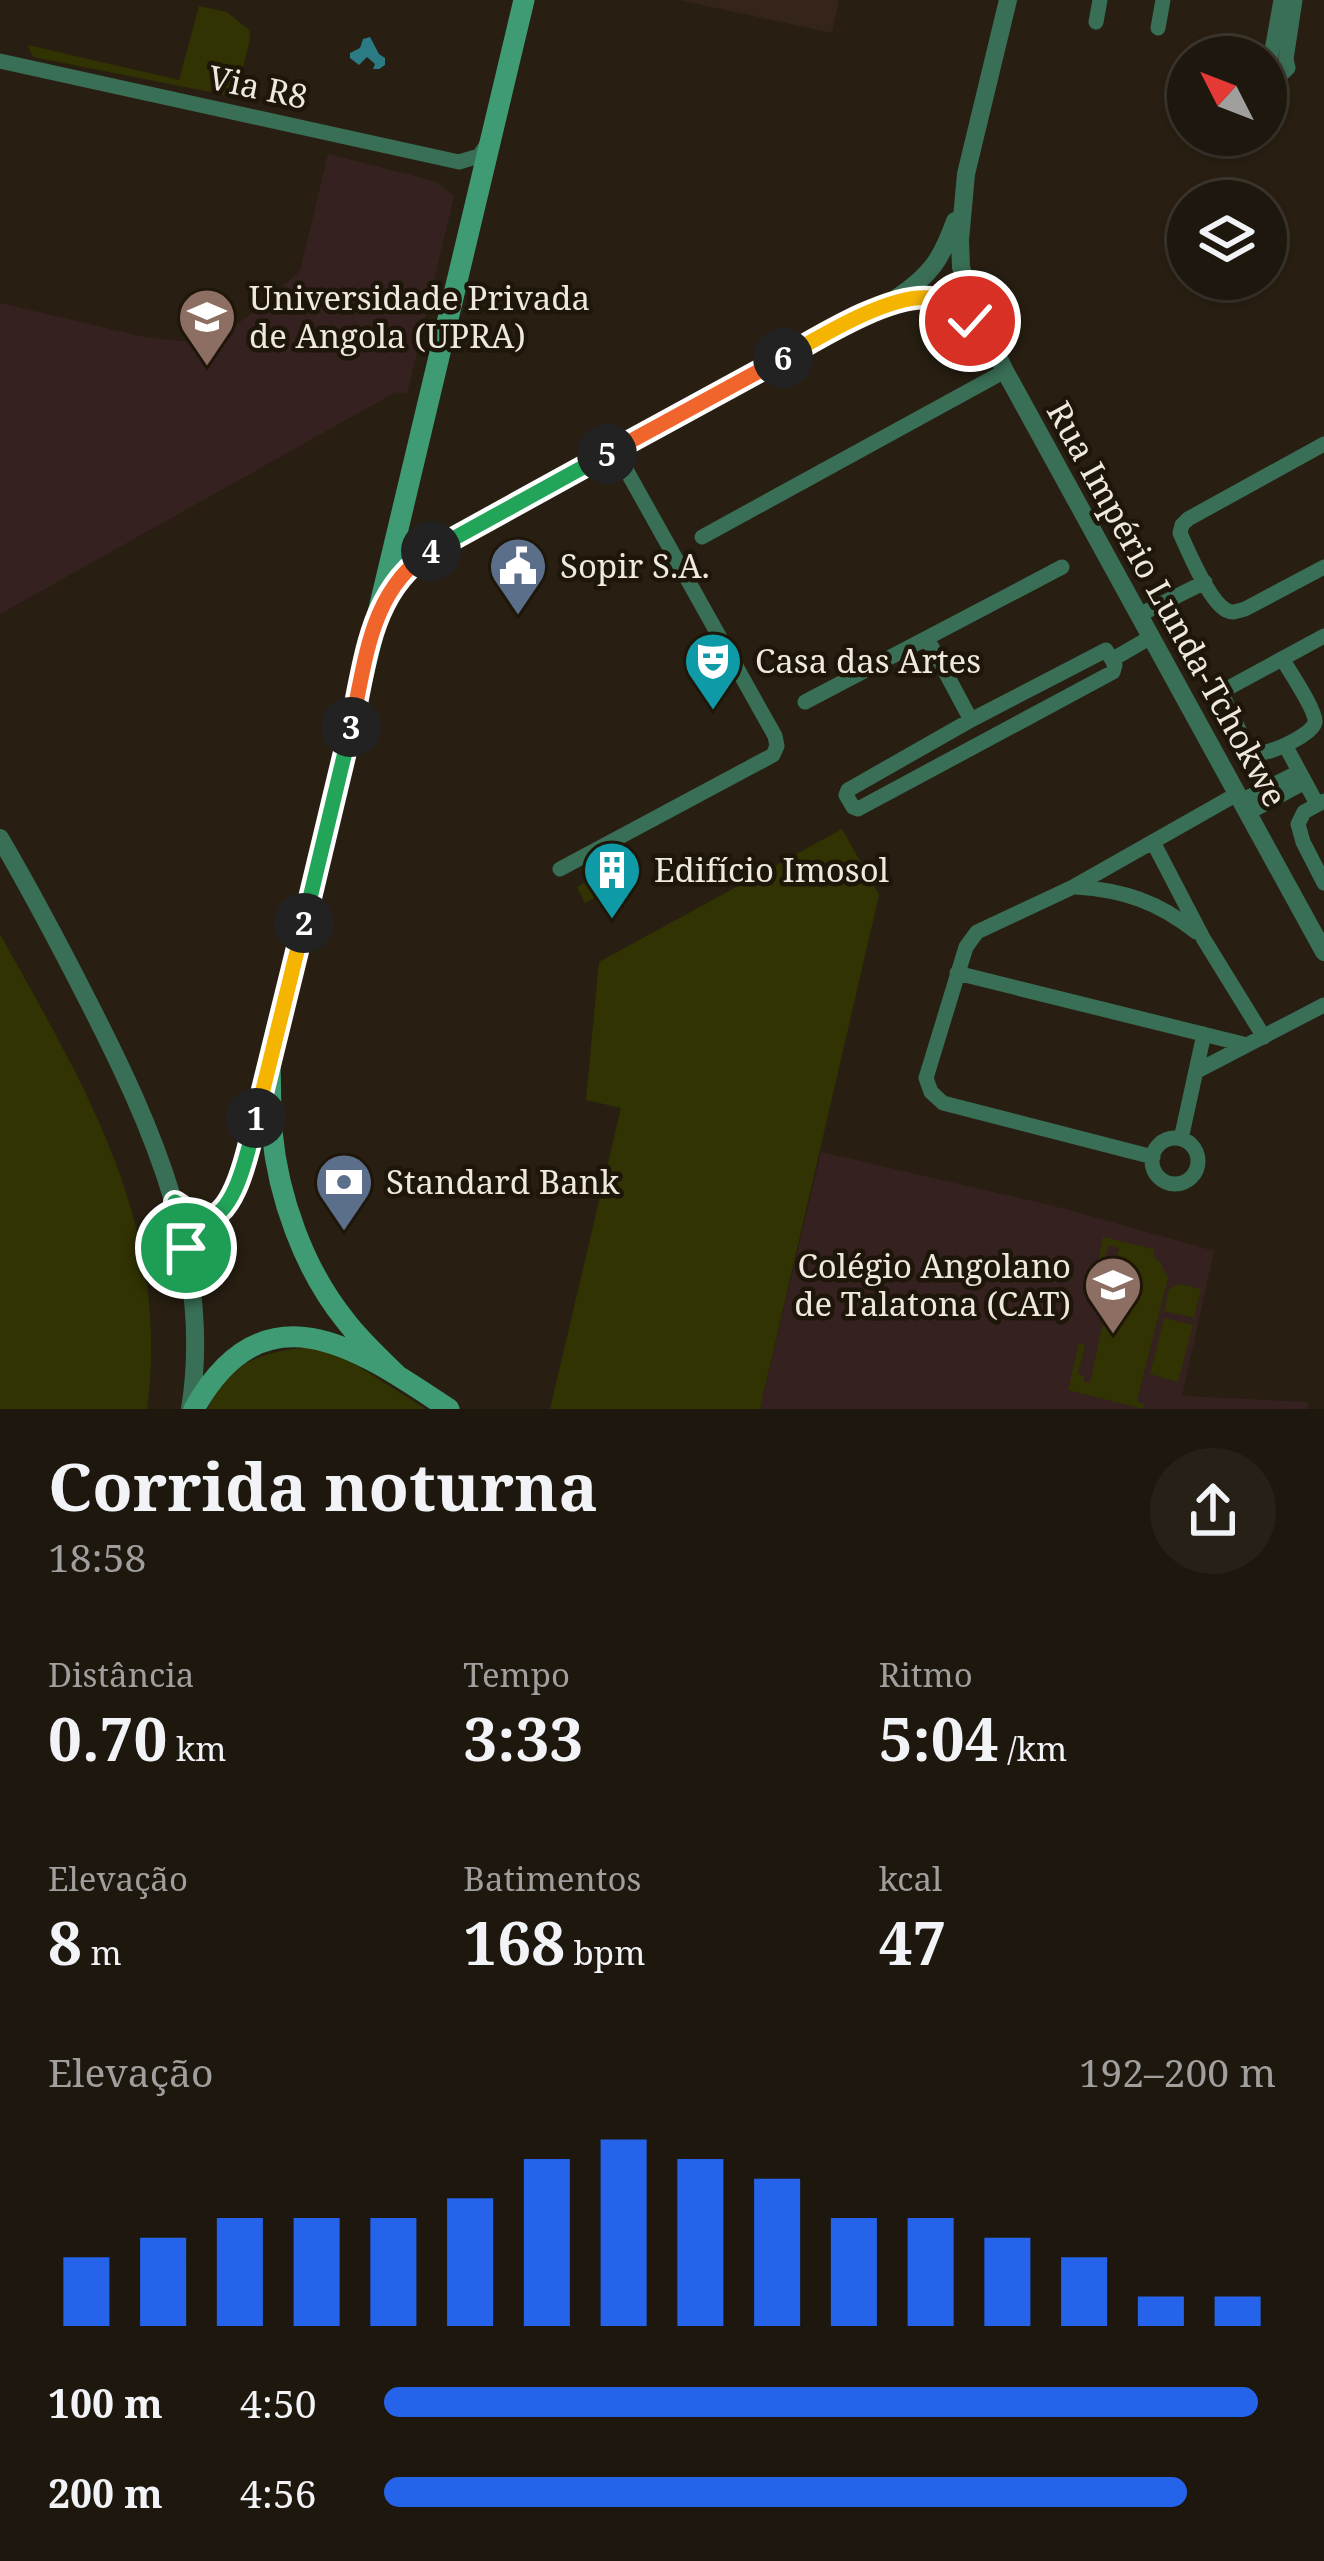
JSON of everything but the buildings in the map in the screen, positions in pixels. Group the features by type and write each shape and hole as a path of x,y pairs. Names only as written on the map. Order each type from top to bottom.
{"main road":[{"path":"175,1202 200,1218 211,1217 224,1209 240,1180 524,0"},
{"path":"270,1066 272,1134 296,1231 330,1300 396,1374"},
{"path":"192,1409 224,1366 242,1352 296,1336 332,1341 396,1374 449,1409"}],"street":[{"name":"Rua Império Lunda-Tchokwe","path":"1008,0 966,174 961,268 971,302 1004,371 1324,952"},
{"path":"1096,22 1100,0"},
{"path":"1158,28 1162,0"},
{"path":"1281,0 1269,67 1280,76 1288,68 1295,0"},
{"name":"Via R8","path":"0,61 459,162 478,156 492,136"},
{"path":"377,618 394,583 418,560 919,283 938,263 957,215 966,174"},
{"path":"851,321 900,302 933,298 952,305 993,350"},
{"path":"701,537 1004,371"},
{"path":"1324,444 1184,521 1180,533 1205,582 1227,610 1239,611 1324,567"},
{"path":"560,869 773,754 777,746 615,450"},
{"path":"805,702 1062,567"},
{"path":"1139,615 1205,582"},
{"path":"1112,659 1151,637"},
{"path":"927,638 971,720"},
{"path":"1283,659 1317,706 1316,721 1311,731 1285,745 1255,753 1247,747 1221,696 1223,689 1323,638"},
{"path":"1106,650 1112,659 1113,672 858,809 846,795 971,720 1101,651 1106,650"},
{"path":"1285,745 1321,802 1304,812 1298,824 1324,884"},
{"path":"1153,1156 943,1103 931,1092 926,1078 966,947 977,932 1154,842 1302,777"},
{"path":"0,838 126,1075 175,1202 193,1292 192,1409"},
{"path":"1154,842 1203,938 1264,1037"},
{"path":"1073,887 1111,890 1153,902 1203,938"},
{"path":"957,974 1247,1045"},
{"path":"1197,1071 1324,1005"},
{"path":"1181,1139 1204,1034"},
{"path":"1181,1139 1194,1148 1198,1164 1187,1181 1173,1184 1156,1176 1153,1156 1162,1142 1181,1139"}],"shaded area":[{"path":"679,0 839,0 832,33"},
{"path":"199,6 227,12 249,30 236,97 33,57 28,45 179,80"},
{"name":"Universidade Privada de Angola (UPRA)","path":"328,154 434,181 454,196 407,394 396,392 0,614 0,303 144,337 209,344 300,271"},
{"path":"842,829 879,895 760,1409 550,1409 621,1108 586,1100 599,962"},
{"path":"612,859 624,881 585,903 577,887"},
{"path":"0,934 90,1103 133,1218 146,1278 151,1342 147,1409 0,1409"},
{"path":"821,1152 1062,1208 1214,1251 1182,1396 1309,1402 1307,1409 760,1409"},
{"path":"1103,1237 1154,1249 1153,1257 1168,1278 1137,1401 1144,1404 1143,1409 1068,1390 1079,1343 1085,1345 1078,1374 1084,1382 1091,1378 1119,1248 1108,1245 1101,1274 1095,1273"},
{"path":"1179,1284 1201,1289 1194,1318 1164,1311 1169,1289"},
{"path":"1164,1318 1193,1325 1178,1382 1150,1374"},
{"path":"317,1347 350,1361 426,1409 208,1409 225,1379 252,1360"}],"water":[{"path":"370,37 385,58 379,69 373,69 375,64 367,57 359,65 350,58 363,39"}],"place":[{"name":"Universidade Privada de Angola (UPRA)","path":"207,368"},
{"name":"Sopir S.A.","path":"518,617"},
{"name":"Casa das Artes","path":"713,712"},
{"name":"Edifício Imosol","path":"612,921"},
{"name":"Standard Bank","path":"344,1233"},
{"name":"Colégio Angolano de Talatona (CAT)","path":"1113,1336"}],"route":[{"path":"186,1248 175,1202 200,1218 211,1217 224,1209 240,1180 377,618 394,583 418,560 459,535 851,321 918,298 952,305 970,321"}]}
